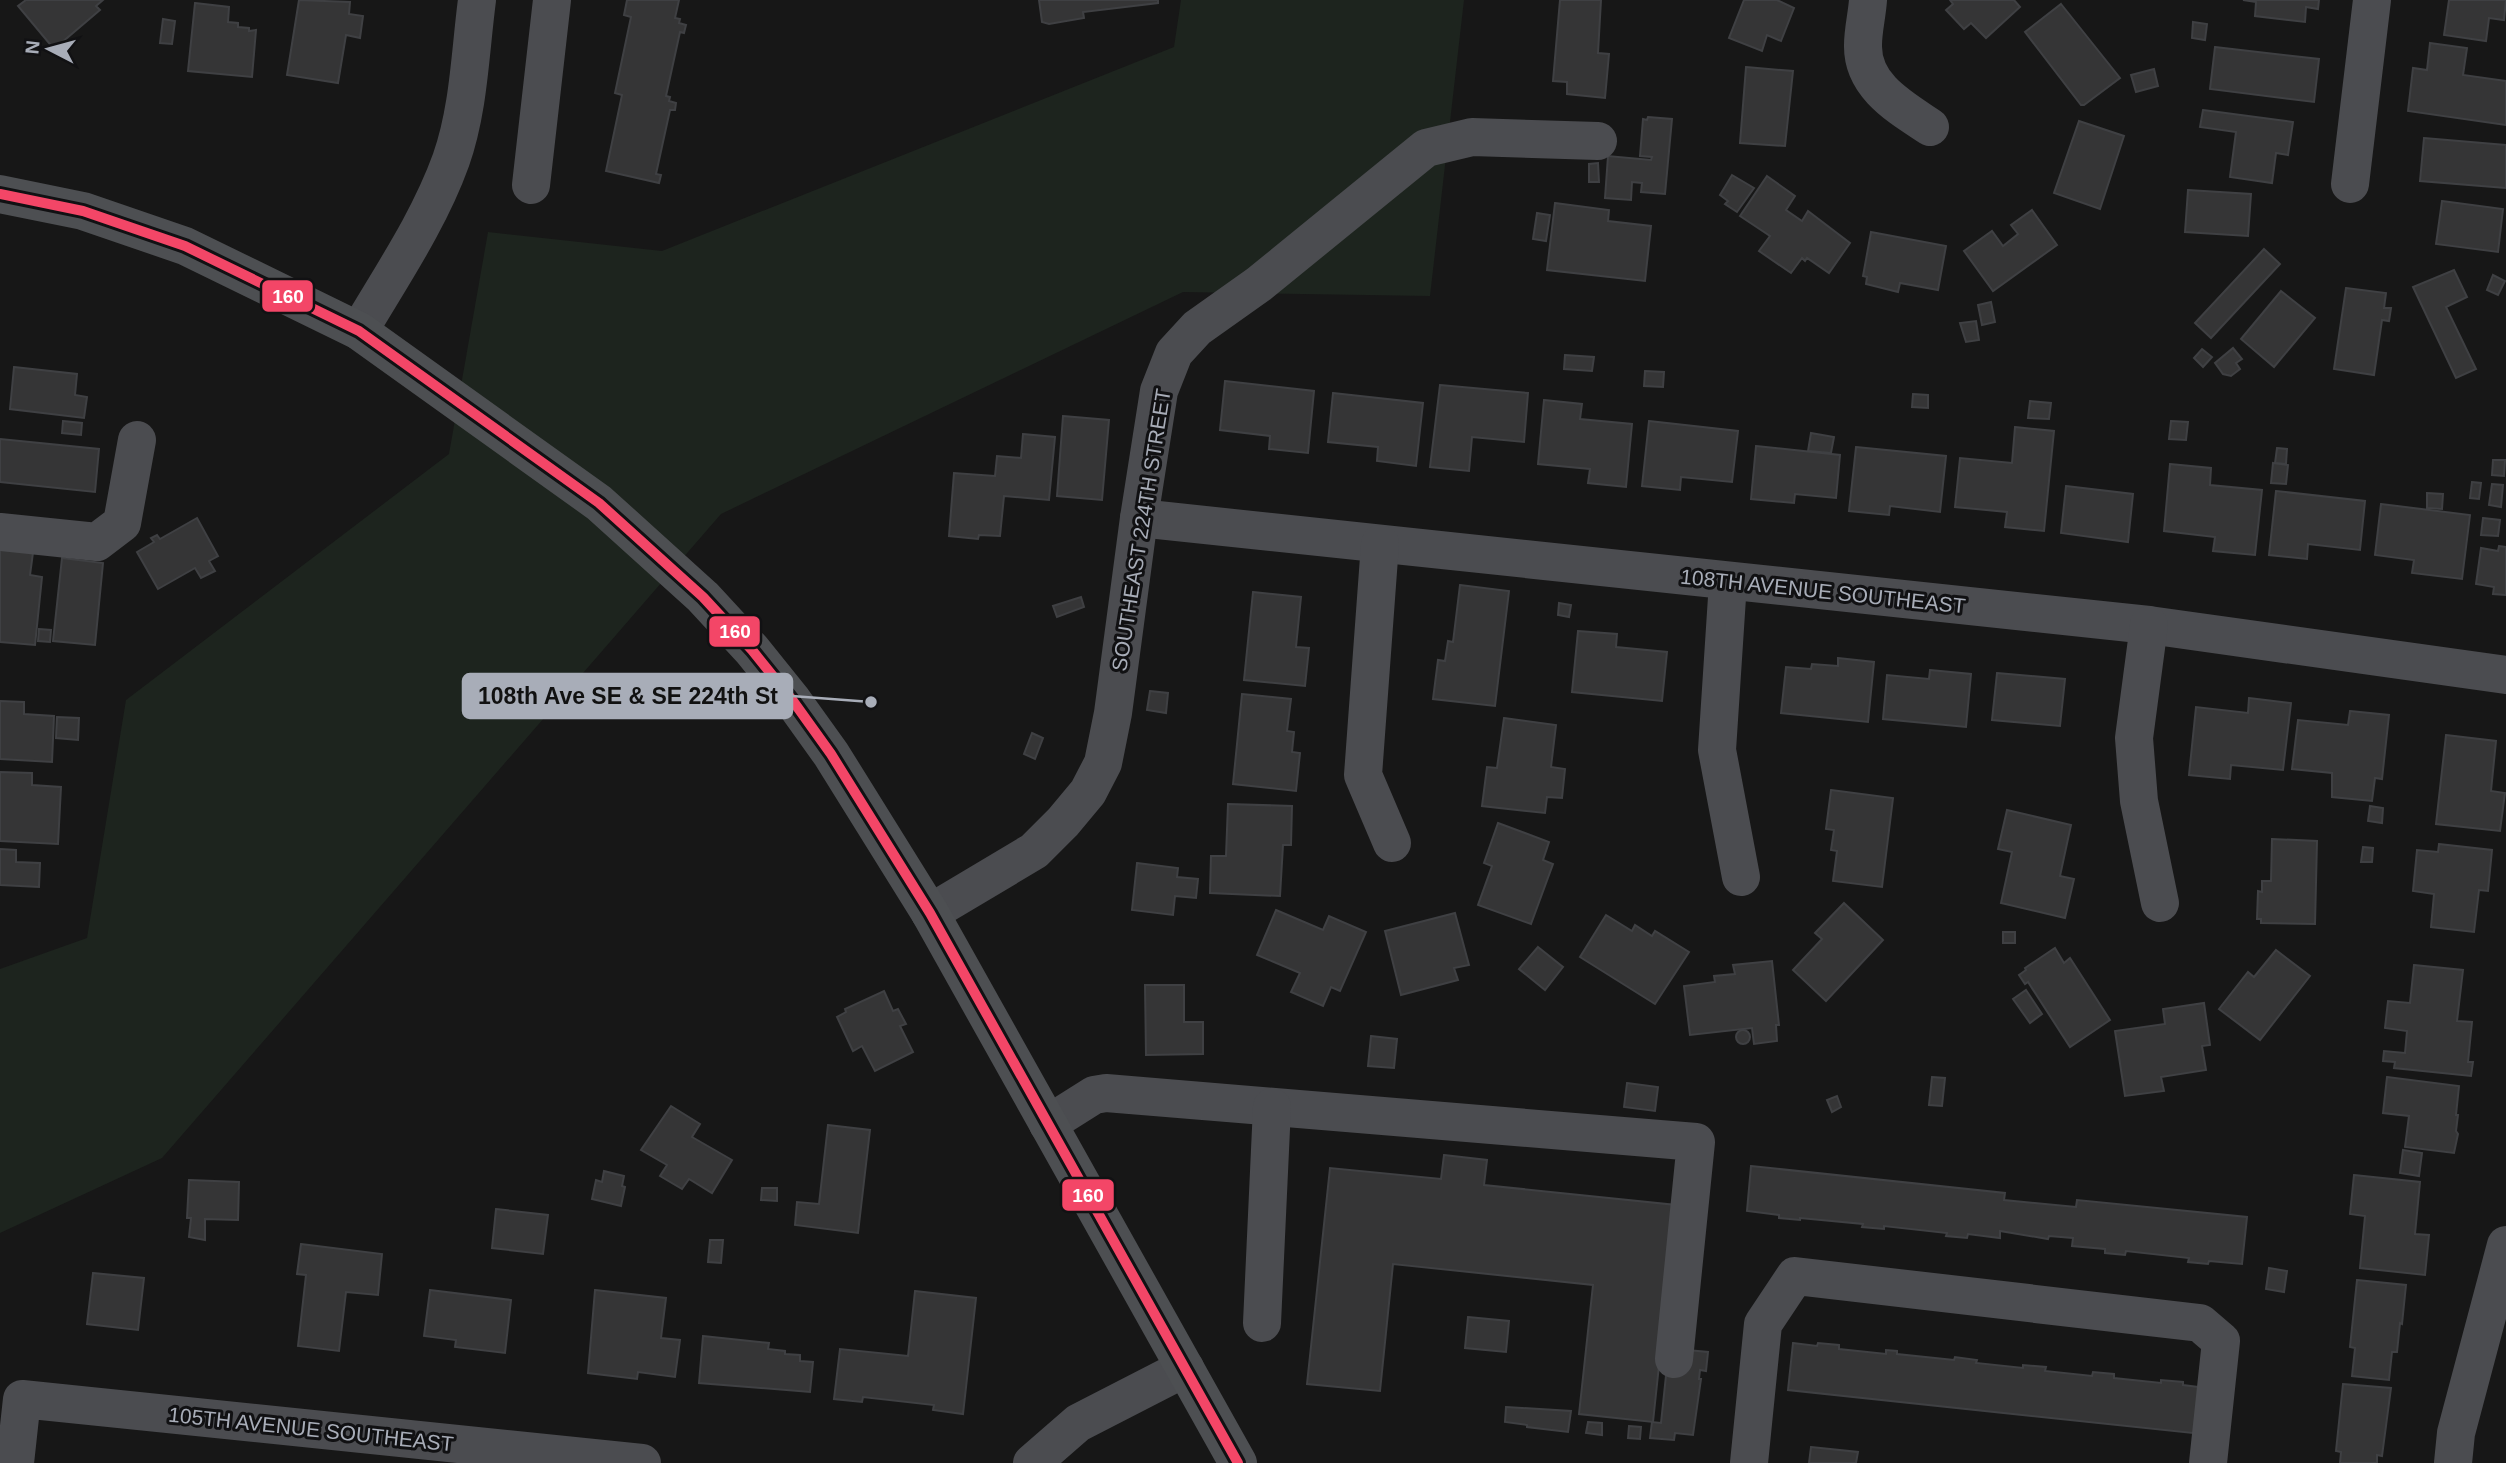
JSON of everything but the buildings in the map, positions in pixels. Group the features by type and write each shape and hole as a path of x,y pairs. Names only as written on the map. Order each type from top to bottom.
{"main road":[{"path":"0,194 83,211 185,246 359,331 599,503 703,597 752,650 793,701 831,754 930,913 1238,1463"}],"street":[{"path":"359,331 432,207 452,158 463,110 477,0"},
{"path":"531,185 552,0"},
{"path":"1868,0 1863,47 1871,77 1891,101 1930,127"},
{"path":"2350,184 2372,0"},
{"name":"SOUTHEAST 224TH STREET","path":"930,913 1034,850 1063,822 1088,792 1103,763 1113,713 1159,391 1174,352 1197,328 1259,284 1426,148 1472,137 1598,141"},
{"path":"0,532 97,542 122,523 137,440"},
{"name":"108TH AVENUE SOUTHEAST","path":"1139,518 2149,625 2506,675"},
{"path":"1380,544 1363,775 1392,843"},
{"path":"1728,582 1717,750 1741,877"},
{"path":"2149,625 2134,738 2139,801 2160,903"},
{"path":"1048,1124 1094,1095 1106,1093 1696,1142 1674,1359"},
{"path":"1262,1323 1272,1107"},
{"path":"2452,1463 2456,1433 2498,1302 2506,1245"},
{"path":"1749,1463 1763,1324 1795,1276 2200,1323 2221,1341 2208,1463"},
{"path":"1032,1463 1078,1423 1185,1368"},
{"name":"105TH AVENUE SOUTHEAST","path":"15,1463 22,1399 642,1463"}],"shaded area":[{"path":"1181,0 1464,0 1430,296 1183,292 721,514 162,1158 0,1233 0,969 87,938 126,700 449,454 488,232 662,251 1174,47"}],"transit line":[{"name":"160","path":"0,194 83,211 185,246 359,331 599,503 703,597 752,650 793,701 831,754 930,913 1238,1463"}],"place":[{"name":"108th Ave SE & SE 224th St","path":"871,702"}]}
